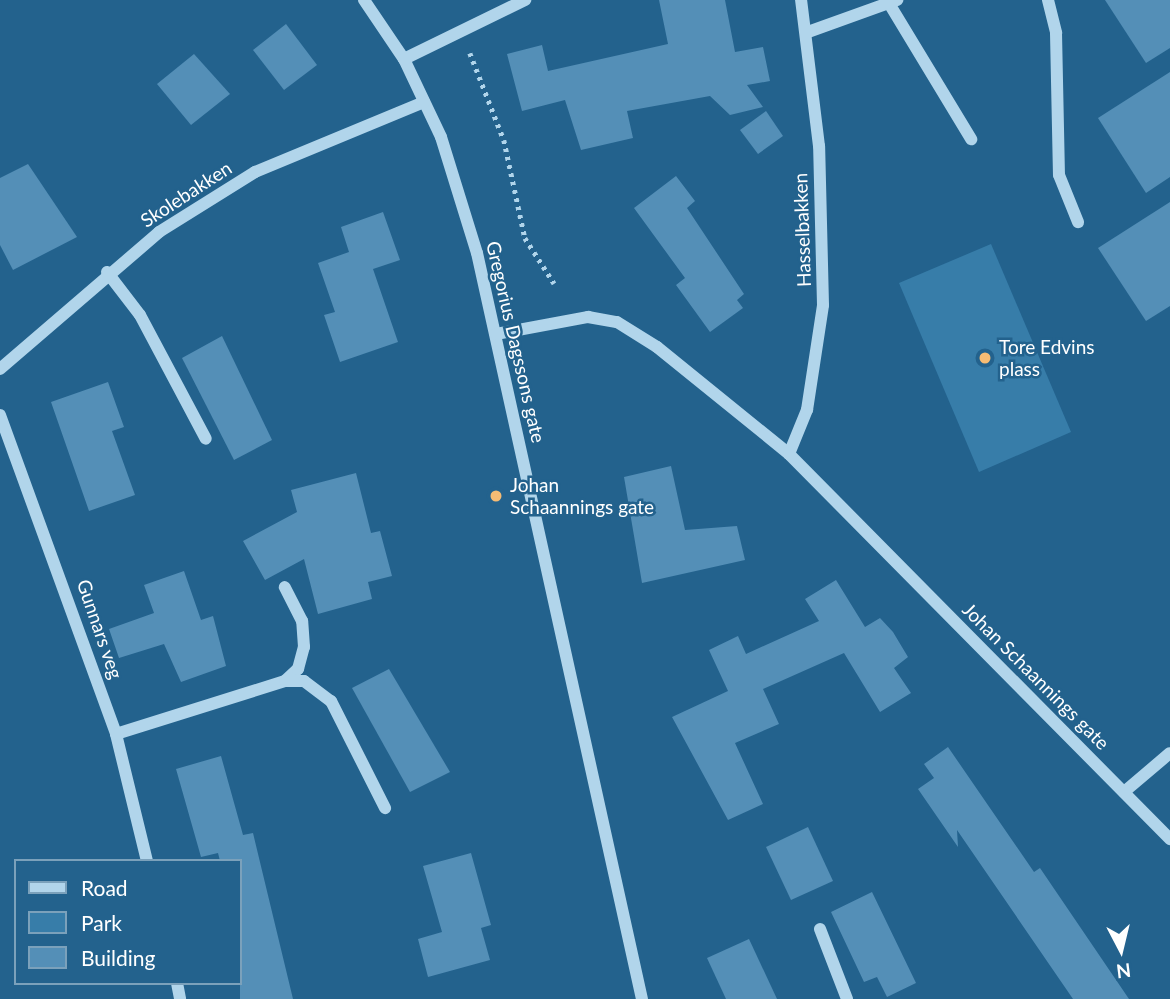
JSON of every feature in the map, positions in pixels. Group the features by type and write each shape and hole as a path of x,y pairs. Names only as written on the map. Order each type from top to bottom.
{"street":[{"name":"Gregorius Dagssons gate","path":"364,0 404,59 455,178 496,334 642,999"},
{"name":"Hasselbakken","path":"789,454 807,410 823,305 807,32 801,0"},
{"path":"1048,0 1056,33 1059,175 1077,222"},
{"path":"404,59 517,2"},
{"path":"807,32 893,2 971,139"},
{"name":"Skolebakken","path":"0,369 107,272 255,172 424,102"},
{"path":"107,272 140,315 206,439"},
{"name":"Johan Schaannings gate","path":"496,334 560,319 617,322 789,454 1170,839"},
{"name":"Gunnars veg","path":"0,415 116,734 147,859"},
{"path":"285,587 302,621 304,647 298,669 285,681"},
{"path":"116,734 285,681 316,685 331,701 385,808"},
{"path":"1124,792 1170,753"},
{"path":"820,929 847,999"}],"path":[{"path":"460,31 504,140 525,238 554,283"}],"green space":[{"name":"Tore Edvins plass","path":"991,244 1071,432 979,472 899,283"}],"building":[{"path":"659,0 725,0 735,52 763,47 770,81 747,85 763,107 730,115 710,96 627,111 633,138 581,150 565,100 522,111 507,54 542,45 548,71 668,44"},
{"path":"1105,0 1170,0 1170,48 1146,63"},
{"path":"286,24 317,65 284,90 253,50"},
{"path":"194,54 230,94 191,125 157,84"},
{"path":"1170,72 1170,177 1146,193 1098,118"},
{"path":"766,111 783,136 758,154 740,130"},
{"path":"28,164 77,237 13,270 0,245 0,178"},
{"path":"676,176 695,201 687,208 744,294 737,300 743,308 710,332 676,285 685,278 634,208"},
{"path":"1170,202 1170,306 1146,321 1098,248"},
{"path":"383,212 400,260 373,269 398,342 340,362 324,315 335,312 318,263 349,252 341,227"},
{"path":"222,336 272,440 234,460 182,358"},
{"path":"108,382 124,427 112,431 135,495 89,511 51,402"},
{"path":"671,466 685,530 737,526 745,560 642,583 624,477"},
{"path":"356,473 371,533 380,531 392,576 368,582 372,599 318,614 304,559 265,580 243,541 297,512 291,490"},
{"path":"184,571 201,620 213,616 226,666 181,682 164,644 119,658 109,629 154,613 144,585"},
{"path":"836,580 865,627 880,618 893,632 908,657 894,668 911,693 880,712 844,653 763,689 779,724 735,743 763,804 728,820 672,717 728,691 709,650 738,636 746,654 819,621 805,599"},
{"path":"389,669 450,772 410,792 352,688"},
{"path":"948,747 1034,872 1040,868 1129,999 1073,999 957,830 958,847 918,789 934,778 924,764"},
{"path":"221,756 243,835 253,833 293,999 240,999 242,859 220,859 218,853 201,857 176,769"},
{"path":"808,827 833,881 791,900 766,847"},
{"path":"471,853 491,925 481,928 490,960 428,977 418,939 442,932 423,866"},
{"path":"872,892 916,983 887,997 877,977 864,982 831,912"},
{"path":"749,939 777,999 726,999 707,958"}],"place":[{"name":"Tore Edvins plass","path":"985,358"},
{"name":"Johan Schaannings gate","path":"496,496"}]}
